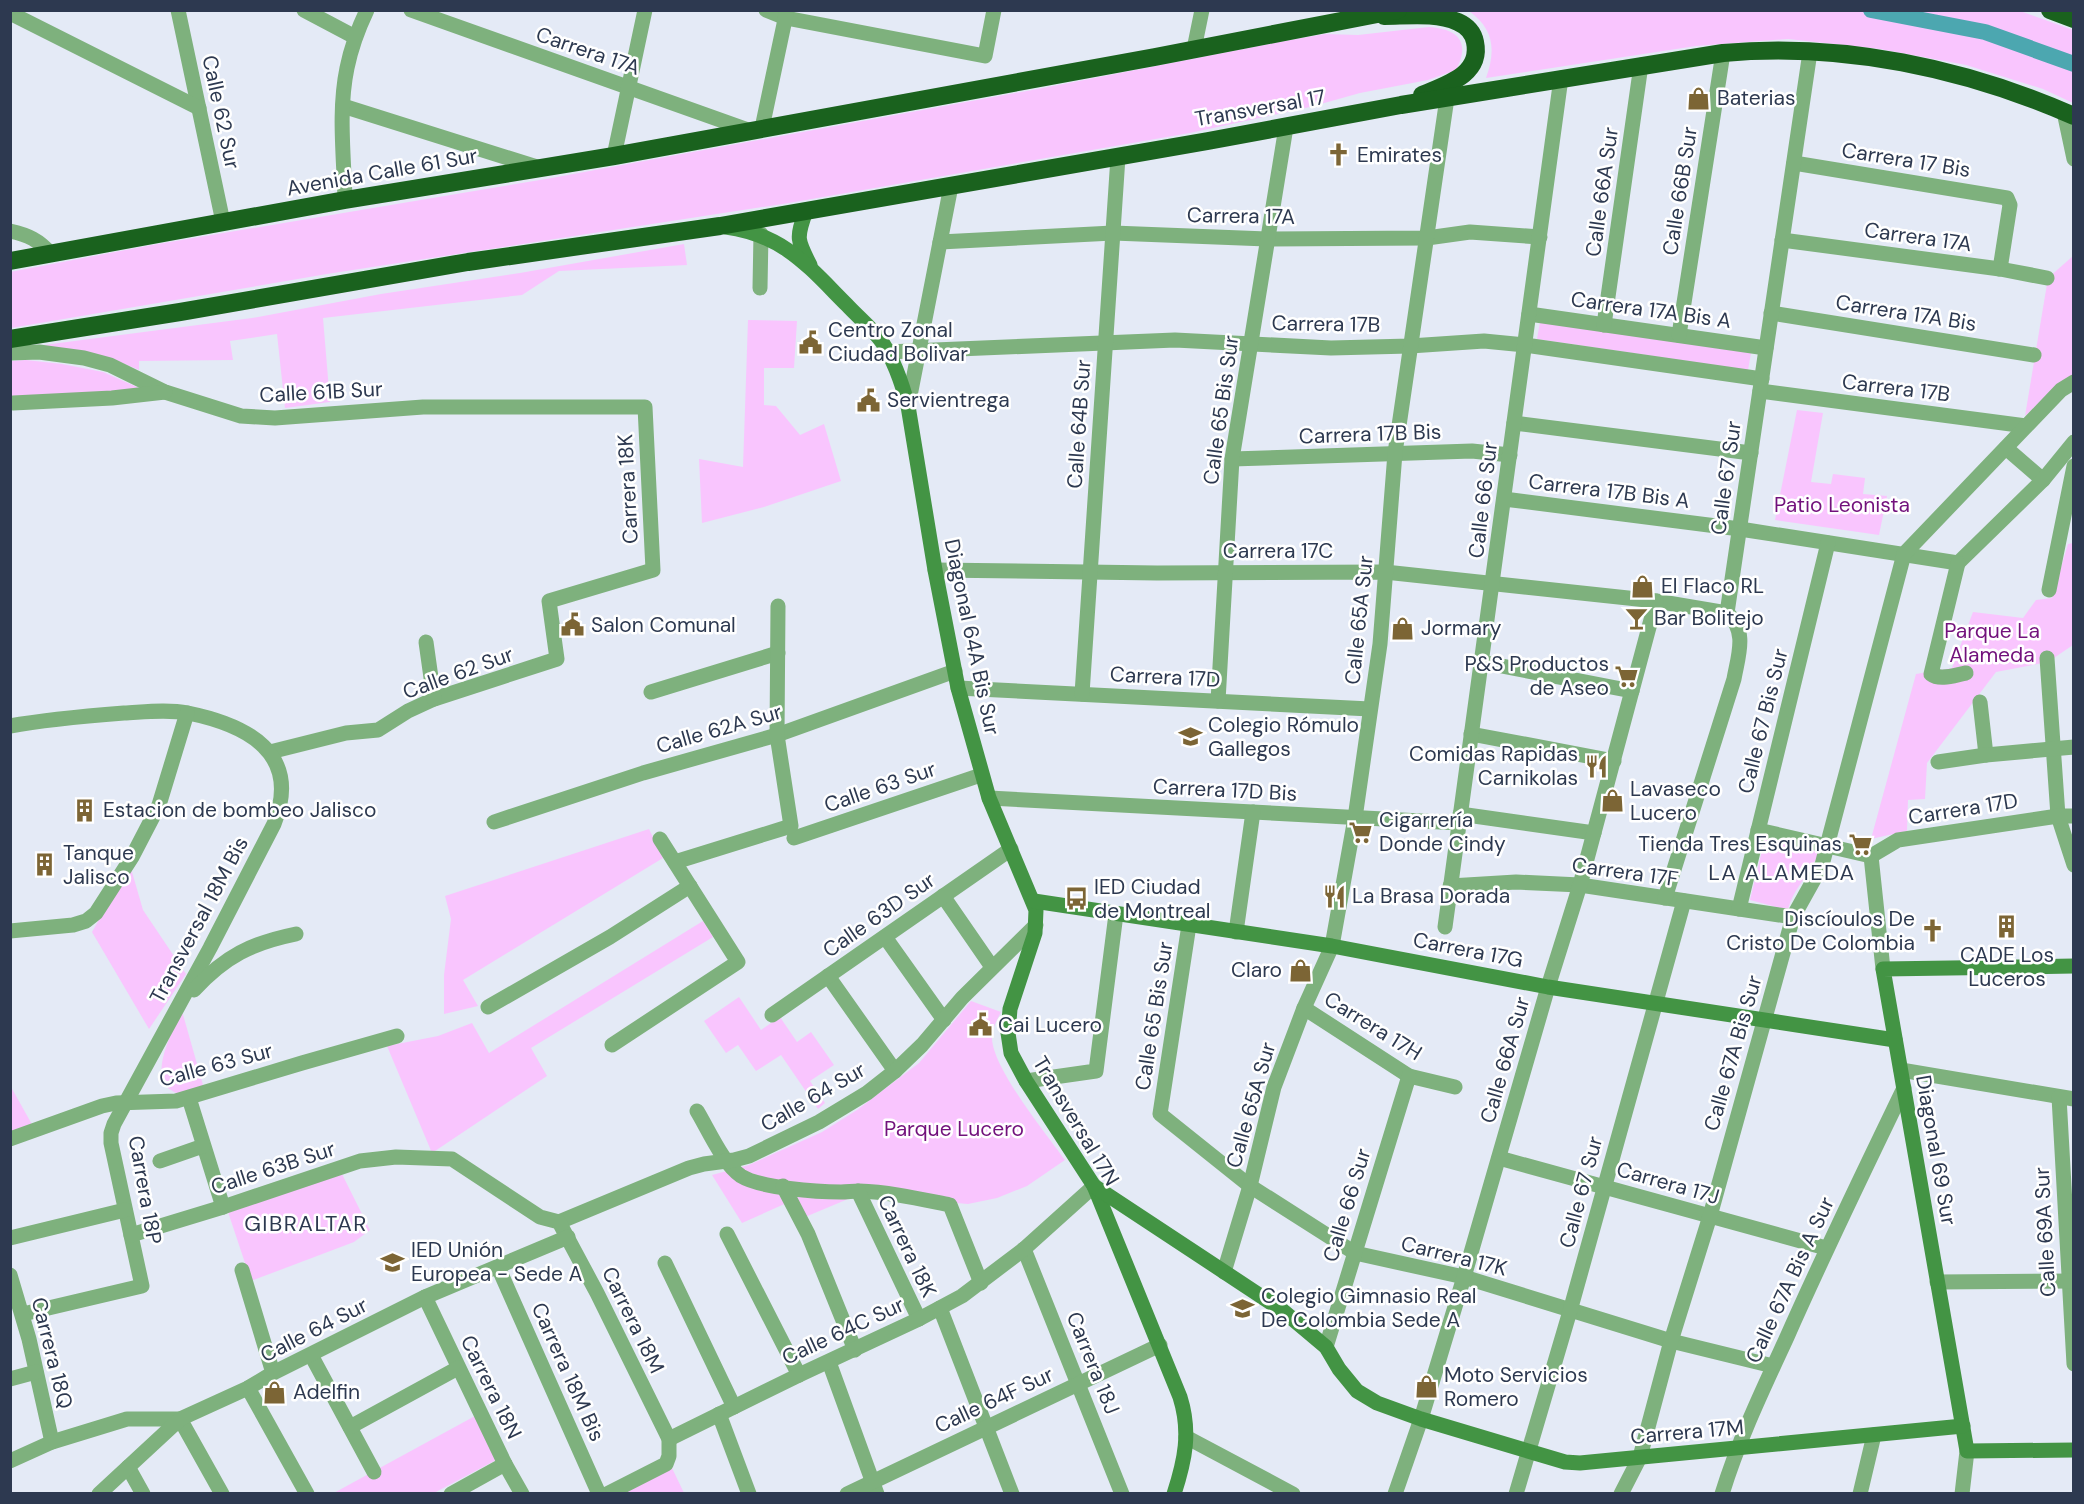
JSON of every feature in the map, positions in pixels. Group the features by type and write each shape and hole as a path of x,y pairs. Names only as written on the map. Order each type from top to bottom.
{"highway":[{"path":"756,129 1194,50 1398,10"},
{"path":"2050,10 2073,19"},
{"path":"1369,16 1443,18 1458,22 1472,33 1476,50 1475,58 1466,74 1401,105"},
{"name":"Transversal 17","path":"720,226 1401,105 1641,65 1746,51 1810,52 1892,61 1953,73 2015,92 2069,114"},
{"name":"Avenida Calle 61 Sur","path":"10,261 345,200 614,156 756,129"},
{"path":"10,339 468,262 720,226"}],"street":[{"name":"Calle 62 Sur","path":"178,10 223,222"},
{"path":"304,10 355,37"},
{"path":"345,200 343,106 346,70 355,37 367,10"},
{"name":"Carrera 17A","path":"411,10 629,88 756,129"},
{"path":"614,156 645,10"},
{"path":"766,10 985,56 994,10"},
{"path":"1194,50 1202,10"},
{"path":"10,13 199,108"},
{"path":"756,129 787,14"},
{"name":"Calle 67 Sur","path":"1727,613 1810,52"},
{"name":"Calle 66B Sur","path":"1679,335 1723,53"},
{"name":"Calle 66A Sur","path":"1604,325 1641,65"},
{"name":"Calle 66 Sur","path":"1445,927 1561,78"},
{"name":"Calle 65A Sur","path":"1224,1272 1250,1186 1274,1087 1304,1008 1332,946 1355,818 1380,644 1395,453 1447,98"},
{"path":"343,106 540,168"},
{"path":"2069,114 2073,159"},
{"name":"Calle 65 Bis Sur","path":"1218,701 1232,459 1286,127"},
{"name":"Calle 64B Sur","path":"1082,694 1118,157"},
{"name":"Carrera 17 Bis","path":"1794,163 2007,198 2010,201 2000,269"},
{"path":"908,406 951,186"},
{"path":"806,211 798,237 813,271"},
{"path":"720,226 761,234 785,247 813,271"},
{"path":"10,231 34,238 51,254"},
{"name":"Carrera 17A","path":"940,242 1113,233 1268,239 1427,238 1470,232 1540,237"},
{"path":"760,288 761,234"},
{"name":"Carrera 17A","path":"1782,240 2000,269 2047,278"},
{"name":"Diagonal 64A Bis Sur","path":"813,271 881,341 898,373 908,406 935,570 958,688 988,798 1034,901 1037,915 1036,925"},
{"name":"Carrera 17A Bis","path":"1772,313 2034,355"},
{"name":"Carrera 17A Bis A","path":"1529,314 1766,348"},
{"name":"Carrera 17B","path":"887,352 1175,340 1330,348 1484,341 1525,345 1761,385 2026,426"},
{"name":"Calle 61B Sur","path":"10,353 39,352 84,358 110,365 165,392 241,416 275,418 423,407 645,407"},
{"path":"1904,554 2061,390 2073,382"},
{"path":"13,403 112,398 165,392"},
{"name":"Carrera 18K","path":"557,659 549,601 653,570 645,407"},
{"path":"1514,423 1751,453"},
{"path":"1966,673 1940,678 1931,674 1958,562 2043,480 2073,442"},
{"path":"2006,448 2043,480"},
{"name":"Carrera 17B Bis","path":"1232,459 1472,451 1510,455"},
{"path":"2049,590 2073,473"},
{"name":"Carrera 17B Bis A","path":"1504,499 1740,529 1958,562"},
{"name":"Calle 67 Bis Sur","path":"1739,909 1828,543"},
{"name":"Calle 67A Bis Sur","path":"1621,1494 1640,1457 1793,917 1821,865 1827,846 1904,554"},
{"name":"Carrera 17C","path":"935,570 1157,573 1384,572 1656,601 1727,613"},
{"name":"Calle 66A Sur","path":"1395,1494 1421,1419 1580,885 1656,601"},
{"path":"778,606 777,735 792,832"},
{"path":"1665,898 1734,679 1740,647 1740,628 1734,618 1727,613"},
{"path":"426,642 434,699"},
{"path":"651,692 777,653"},
{"path":"2047,658 2053,749 2073,865"},
{"name":"Calle 62 Sur","path":"270,752 346,733 378,730 408,711 434,699 557,659"},
{"path":"1481,662 1632,691"},
{"name":"Calle 62A Sur","path":"494,822 643,773 777,735 955,671"},
{"name":"Carrera 17D","path":"958,688 1370,709"},
{"path":"1980,702 1986,755"},
{"path":"10,726 149,712 187,713 232,725 254,737 270,752"},
{"path":"10,931 73,925 86,921 96,913 132,857 159,805 187,713"},
{"path":"1471,734 1614,761"},
{"path":"1938,762 2073,747"},
{"name":"Transversal 18M Bis","path":"125,1103 210,948 279,813 282,781 270,752"},
{"name":"Calle 63 Sur","path":"675,862 792,832 981,775"},
{"name":"Carrera 17D Bis","path":"988,798 1355,818 1460,818 1594,833"},
{"path":"1236,932 1253,812"},
{"name":"Carrera 17D","path":"1871,856 1898,840 2066,816"},
{"path":"1758,830 1871,856"},
{"path":"612,1045 738,962 660,839"},
{"name":"Calle 63D Sur","path":"772,1015 1011,849"},
{"name":"Diagonal 69 Sur","path":"1871,856 1883,969 1967,1451"},
{"name":"Carrera 17F","path":"1450,886 1516,882 1580,885 1793,917"},
{"path":"488,1007 610,937 690,886"},
{"path":"943,896 992,967"},
{"name":"Carrera 17G","path":"1034,901 1332,946 1548,987 1895,1040"},
{"name":"Calle 67 Sur","path":"1516,1494 1570,1311 1684,901"},
{"path":"1026,1081 1096,1071 1116,914"},
{"name":"Calle 64 Sur","path":"559,1222 689,1168 749,1156 819,1122 867,1092 895,1071 922,1045 992,967 1036,925"},
{"name":"Transversal 17N","path":"1036,925 1008,1021 1011,1053 1026,1081 1094,1186 1160,1345 1184,1410 1185,1450 1174,1494"},
{"name":"Calle 65 Bis Sur","path":"1160,1114 1189,925"},
{"path":"173,1016 210,972 225,960 266,940 297,934"},
{"path":"885,937 944,1020"},
{"path":"1883,969 2073,966"},
{"path":"828,976 895,1071"},
{"name":"Carrera 17H","path":"1304,1008 1409,1076 1455,1087"},
{"name":"Calle 63 Sur","path":"10,1139 102,1106 166,1102 189,1098 398,1036"},
{"path":"1901,1070 2066,1098"},
{"name":"Calle 66 Sur","path":"1326,1347 1409,1076"},
{"name":"Calle 67A Bis A Sur","path":"1722,1494 1736,1449 1773,1366 1826,1248 1904,1088"},
{"path":"189,1098 223,1207"},
{"name":"Calle 69A Sur","path":"2066,1098 2073,1364"},
{"name":"Carrera 18P","path":"22,1314 142,1286 111,1143 114,1124 125,1103"},
{"path":"697,1111 726,1161 740,1176 783,1186 908,1196 951,1205 981,1283"},
{"name":"Carrera 17K","path":"1160,1114 1250,1186 1355,1253 1464,1277 1671,1341 1773,1366"},
{"path":"160,1161 203,1146"},
{"name":"Calle 63B Sur","path":"131,1235 360,1161 387,1157 452,1159 540,1217 559,1222"},
{"name":"Carrera 17J","path":"1499,1158 1826,1248"},
{"path":"783,1186 808,1234 855,1350"},
{"name":"Calle 64C Sur","path":"669,1439 940,1308 981,1283 1024,1249 1094,1186"},
{"name":"Carrera 17M","path":"1094,1186 1282,1310 1326,1347 1339,1369 1357,1391 1377,1404 1565,1462 1580,1463 1736,1449 1962,1426"},
{"name":"Carrera 18K","path":"858,1191 919,1319"},
{"path":"10,1238 125,1210"},
{"name":"Carrera 18M","path":"559,1222 669,1439"},
{"path":"727,1234 799,1375"},
{"name":"Calle 64 Sur","path":"99,1494 180,1419 248,1388 273,1373 425,1298 568,1237"},
{"name":"Carrera 18J","path":"1024,1249 1122,1494"},
{"path":"665,1263 734,1407"},
{"name":"Carrera 18M Bis","path":"498,1267 600,1494"},
{"path":"242,1270 273,1373"},
{"name":"Carrera 18Q","path":"10,1275 22,1314 52,1442"},
{"path":"1937,1282 2071,1281"},
{"name":"Carrera 18N","path":"425,1298 505,1464 522,1494"},
{"name":"Carrera 18K","path":"940,1308 1012,1494"},
{"name":"Calle 64F Sur","path":"847,1494 875,1487 986,1427 1160,1345"},
{"path":"311,1356 374,1472"},
{"path":"829,1362 875,1487"},
{"path":"350,1427 458,1368"},
{"path":"10,1379 36,1372"},
{"path":"248,1388 307,1494"},
{"path":"719,1414 749,1494"},
{"path":"10,1461 52,1442 127,1419 180,1419 222,1494"},
{"path":"1860,1494 1874,1435"},
{"path":"1186,1437 1293,1494"},
{"path":"607,1494 666,1464 669,1456 669,1439"},
{"path":"1962,1494 1967,1451 2073,1450"},
{"path":"451,1494 505,1464"},
{"path":"128,1467 143,1494"}],"green space":[{"path":"1469,11 2020,11 2073,30 2073,103 2043,89 1966,65 1880,49 1788,39 1696,46 1486,78 1491,58 1491,41 1484,25"},
{"path":"1429,27 1448,31 1459,39 1462,52 1456,70 1428,80 1360,93 1310,107 1190,133 789,203 327,274 11,328 10,272 152,245 546,179 1325,34 1358,35"},
{"path":"684,244 687,265 559,271 522,295 323,318 330,402 285,408 277,334 230,341 233,360 139,361 139,370 113,359 28,347 252,318 381,294 520,273"},
{"path":"2073,256 2073,376 2059,383 2025,416 2048,278"},
{"path":"748,320 797,321 794,368 764,368 764,405 776,406 800,435 824,424 841,481 764,507 702,523 699,459 743,467"},
{"path":"1540,322 1751,353 1748,370 1537,339"},
{"path":"26,360 103,372 146,391 11,403 11,361"},
{"name":"Patio Leonista","path":"1797,410 1823,413 1811,482 1831,484 1833,474 1865,478 1863,494 1887,496 1879,535 1775,520"},
{"name":"Parque La Alameda","path":"2073,543 2073,645 2048,662 1996,672 1927,763 1925,799 1908,800 1907,831 1871,839 1916,674 1952,668 1973,612 2023,618 2036,600 2052,598 2068,544"},
{"path":"649,829 663,858 463,980 478,1006 444,1014 444,975 451,919 445,896"},
{"path":"1765,838 1819,850 1812,866 1794,894 1788,910 1750,900"},
{"path":"130,865 143,910 186,974 149,1029 92,932"},
{"path":"703,921 713,937 531,1048 547,1076 432,1153 387,1046 438,1036 472,1023 489,1053"},
{"path":"739,997 761,1030 780,1017 797,1042 811,1032 834,1065 810,1081 825,1103 818,1109 781,1055 756,1071 738,1045 726,1053 704,1021"},
{"name":"Parque Lucero","path":"971,1001 1001,1012 992,1032 992,1039 1001,1067 1022,1101 1065,1160 1027,1186 997,1198 968,1204 860,1194 798,1220 789,1202 742,1223 712,1175 749,1165 822,1132 857,1110 919,1063"},
{"path":"182,1011 203,1085 190,1093 178,1094 164,1084 162,1064 164,1052"},
{"path":"11,1087 34,1128 11,1132"},
{"path":"341,1172 370,1230 354,1242 251,1281 228,1212"},
{"path":"475,1416 498,1459 434,1493 332,1494"},
{"path":"672,1468 684,1493 618,1494"}],"waterway":[{"path":"1871,10 1985,32 2074,64"}],"place":[{"name":"Baterias","path":"1699,98"},
{"name":"Emirates","path":"1339,155"},
{"name":"Centro Zonal Ciudad Bolivar","path":"810,342"},
{"name":"Servientrega","path":"869,400"},
{"name":"El Flaco RL","path":"1643,586"},
{"name":"Bar Bolitejo","path":"1636,618"},
{"name":"Salon Comunal","path":"573,625"},
{"name":"Jormary","path":"1403,628"},
{"name":"P&S Productos de Aseo","path":"1627,676"},
{"name":"Colegio Rómulo Gallegos","path":"1190,737"},
{"name":"Comidas Rapidas Carnikolas","path":"1596,766"},
{"name":"Lavaseco Lucero","path":"1612,801"},
{"name":"Estacion de bombeo Jalisco","path":"85,810"},
{"name":"Cigarrería Donde Cindy","path":"1361,832"},
{"name":"Tienda Tres Esquinas","path":"1860,844"},
{"name":"Tanque Jalisco","path":"45,865"},
{"name":"La Brasa Dorada","path":"1334,896"},
{"name":"IED Ciudad de Montreal","path":"1076,899"},
{"name":"CADE Los Luceros","path":"2007,927"},
{"name":"Discíoulos De Cristo De Colombia","path":"1933,931"},
{"name":"Claro","path":"1300,970"},
{"name":"Cai Lucero","path":"980,1025"},
{"name":"IED Unión Europea - Sede A","path":"393,1262"},
{"name":"Colegio Gimnasio Real De Colombia Sede A","path":"1243,1308"},
{"name":"Moto Servicios Romero","path":"1426,1387"},
{"name":"Adelfin","path":"275,1392"}],"district":[{"name":"LA ALAMEDA","path":"1782,872"},
{"name":"GIBRALTAR","path":"306,1223"}]}
